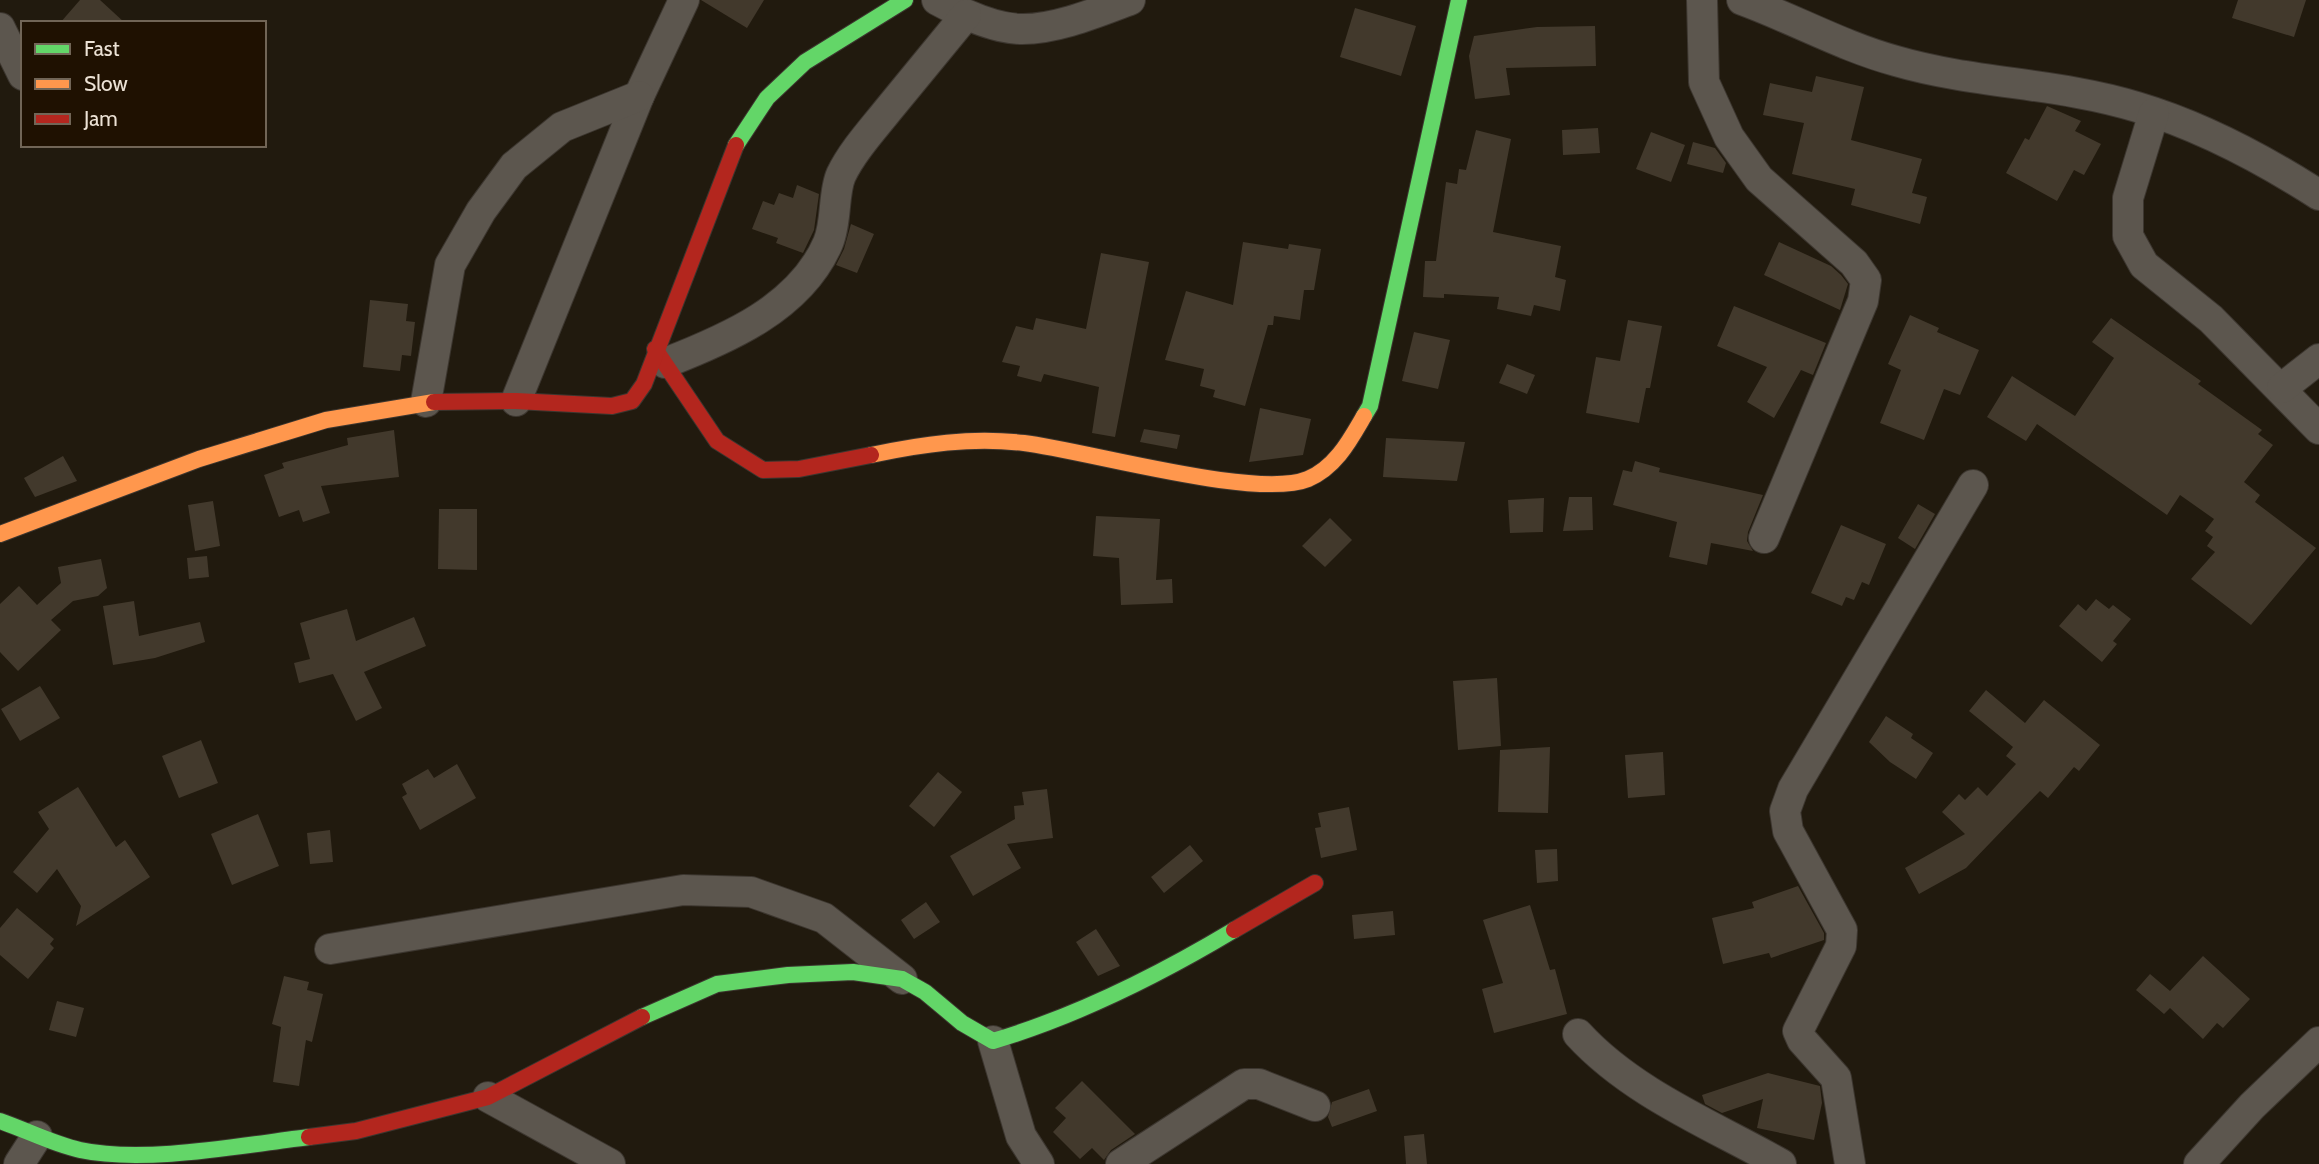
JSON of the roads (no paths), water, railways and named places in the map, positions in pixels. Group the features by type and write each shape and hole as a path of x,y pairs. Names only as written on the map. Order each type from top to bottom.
{"street":[{"path":"516,401 639,96 684,0"},
{"path":"0,534 211,455 326,420 426,402 516,401 612,406 632,401 660,356 736,145 766,98 805,62 905,0"},
{"path":"937,0 966,15 1019,29 1074,20 1130,0"},
{"path":"660,356 717,441 763,470 799,470 939,440 1023,443 1255,485 1308,480 1342,454 1370,406 1459,0"},
{"path":"1702,0 1704,82 1729,138 1759,179 1854,263 1866,280 1863,301 1764,538"},
{"path":"1742,0 1893,61 1967,79 2042,88 2137,106 2244,150 2319,195"},
{"path":"660,356 725,340 779,305 813,269 829,242 837,209 840,177 870,132 966,15"},
{"path":"0,28 21,71"},
{"path":"426,402 450,265 481,211 514,166 562,127 639,96"},
{"path":"2154,113 2128,198 2128,236 2144,265 2211,319 2319,429"},
{"path":"2281,388 2319,359"},
{"path":"1850,1164 1836,1078 1802,1040 1798,1031 1841,947 1842,930 1788,831 1785,811 1793,789 1973,485"},
{"path":"993,1041 1030,1030 1177,964 1315,883"},
{"path":"330,949 683,890 751,892 824,918 902,979 925,992 962,1023 993,1041 1021,1136 1039,1164"},
{"path":"0,1121 81,1150 198,1157 356,1130 488,1097 638,1019 717,984 788,975 853,972 902,979"},
{"path":"1578,1034 1595,1053 1643,1087 1781,1164"},
{"path":"2199,1164 2252,1106 2319,1042"},
{"path":"1121,1164 1244,1084 1259,1084 1315,1106"},
{"path":"488,1097 610,1164"},
{"path":"19,1164 37,1136"}]}
